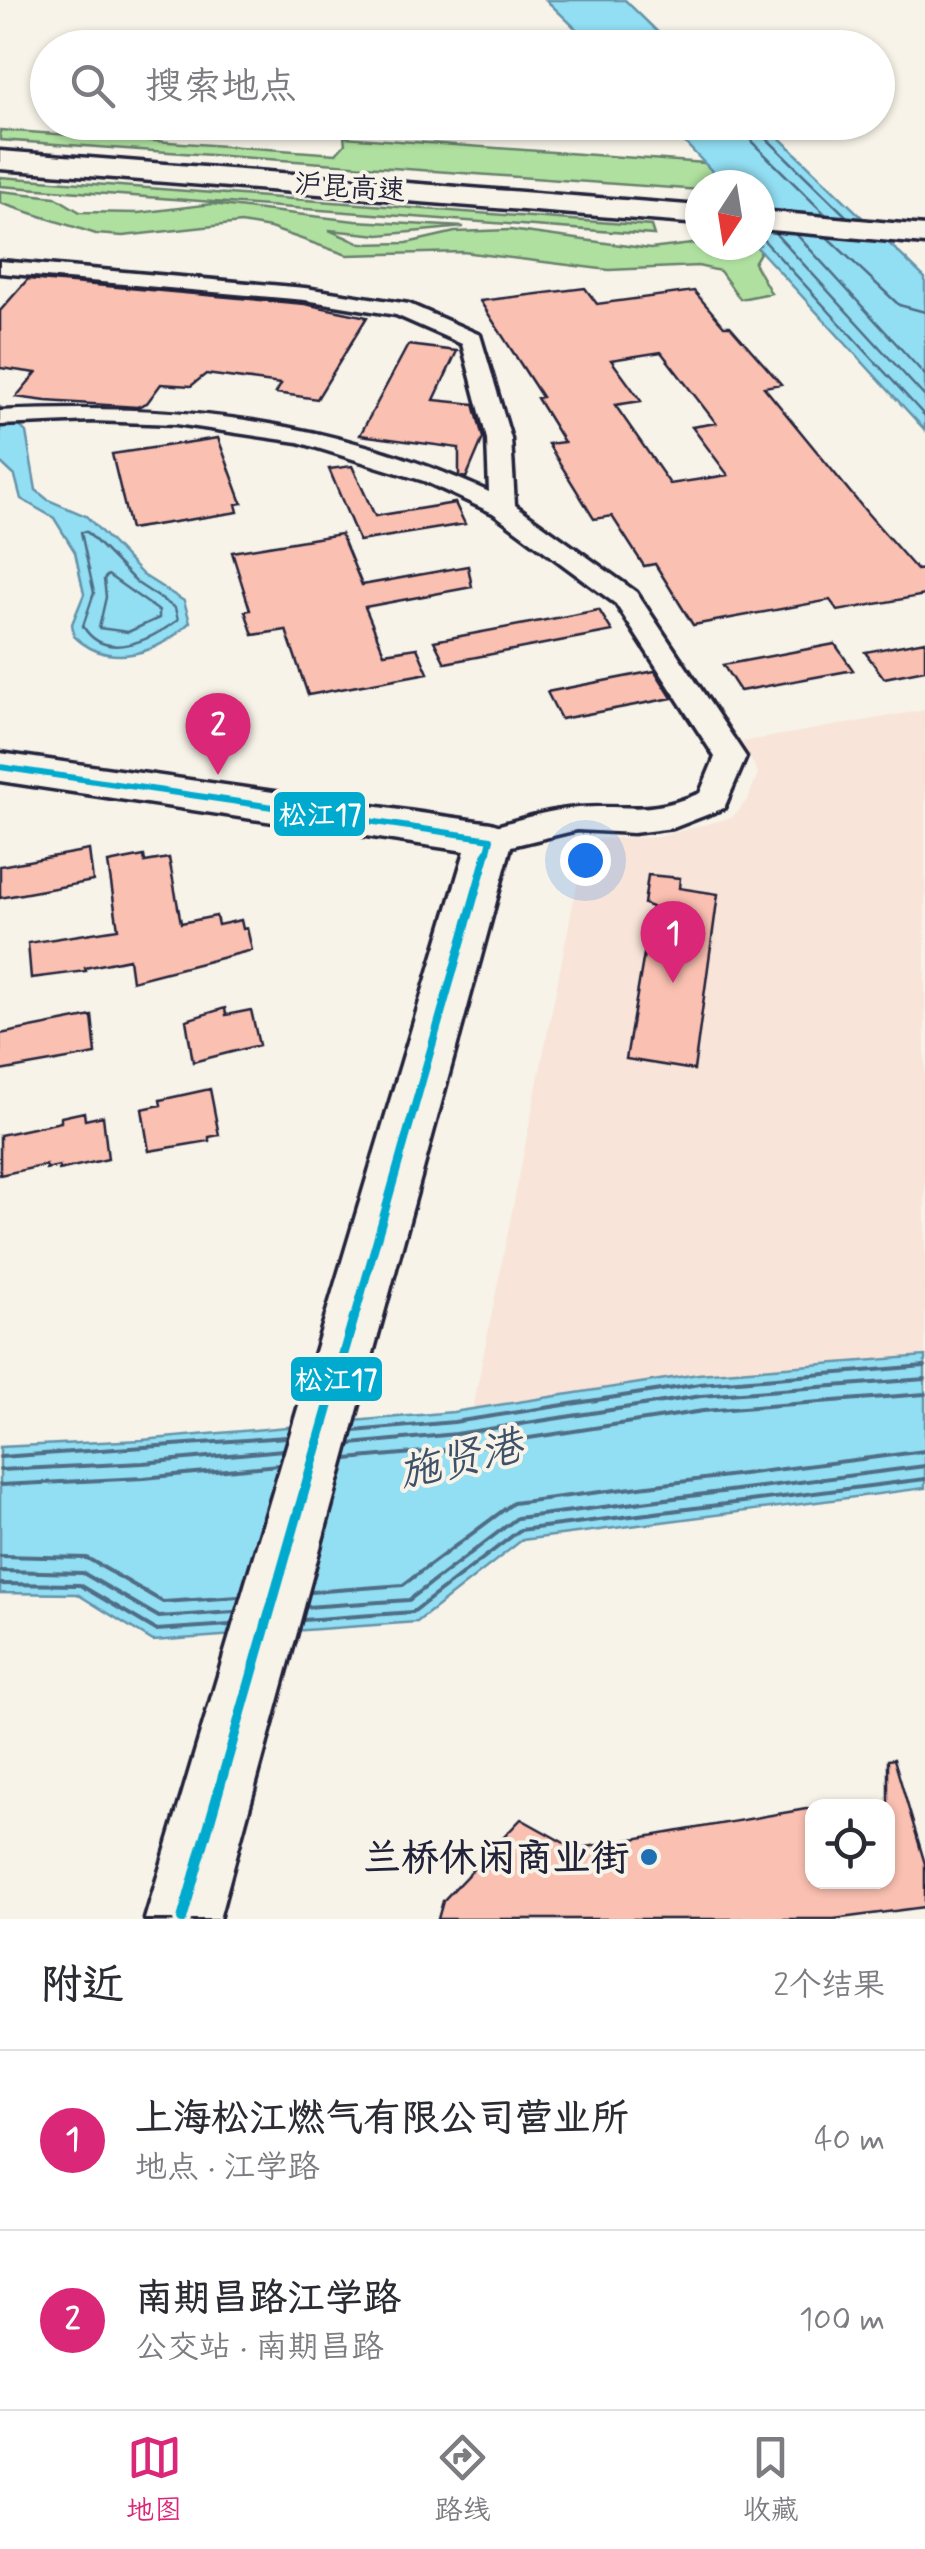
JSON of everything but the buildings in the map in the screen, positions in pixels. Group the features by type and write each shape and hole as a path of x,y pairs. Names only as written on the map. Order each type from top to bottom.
{"highway":[{"name":"沪昆高速","path":"0,150 651,205 685,212"},
{"name":"沪昆高速","path":"0,160 685,204"},
{"path":"775,210 925,223"},
{"path":"775,221 925,235"}],"main road":[{"path":"0,767 491,839 182,1919"}],"street":[{"path":"0,266 305,294 401,310 472,340 499,439 502,508"},
{"path":"11,418 176,418 302,435 434,476 502,508 626,598 731,757 713,800 673,817 632,822 576,819 491,839"}],"shaded area":[{"path":"925,710 925,1356 698,1374 473,1408 586,839 659,837 733,817 748,799 758,773 742,742"}],"green space":[{"path":"0,130 30,132 30,140 140,140 336,154 344,140 386,140 705,163 711,170 685,170 685,189 0,140"},
{"path":"0,177 651,226 654,235 0,186"},
{"path":"0,191 55,197 80,212 138,213 212,204 355,221 464,227 379,235 329,230 361,244 407,243 455,232 510,230 650,249 685,245 685,260 756,260 771,293 740,299 720,271 698,266 609,270 463,252 347,255 270,228 241,223 123,236 96,234 0,203"}],"water":[{"path":"546,0 625,0 656,30 577,30"},
{"path":"682,140 782,140 925,278 925,430 769,260 775,260 775,170 711,170"},
{"path":"0,407 26,432 36,490 48,500 86,516 143,575 184,601 190,622 177,633 148,649 118,655 102,653 74,636 72,624 84,594 75,552 54,518 21,499 15,476 0,462"},
{"name":"施贤港","path":"925,1356 925,1488 522,1540 417,1622 153,1641 77,1594 0,1593 0,1447 142,1440 453,1412 698,1374"}],"transit line":[{"name":"松江17","path":"0,767 491,839"},
{"name":"松江17","path":"182,1919 491,839"}],"place":[{"name":"南期昌路江学路","path":"218,775"},
{"name":"上海松江燃气有限公司营业所","path":"673,983"},
{"name":"兰桥休闲商业街","path":"649,1857"}]}
